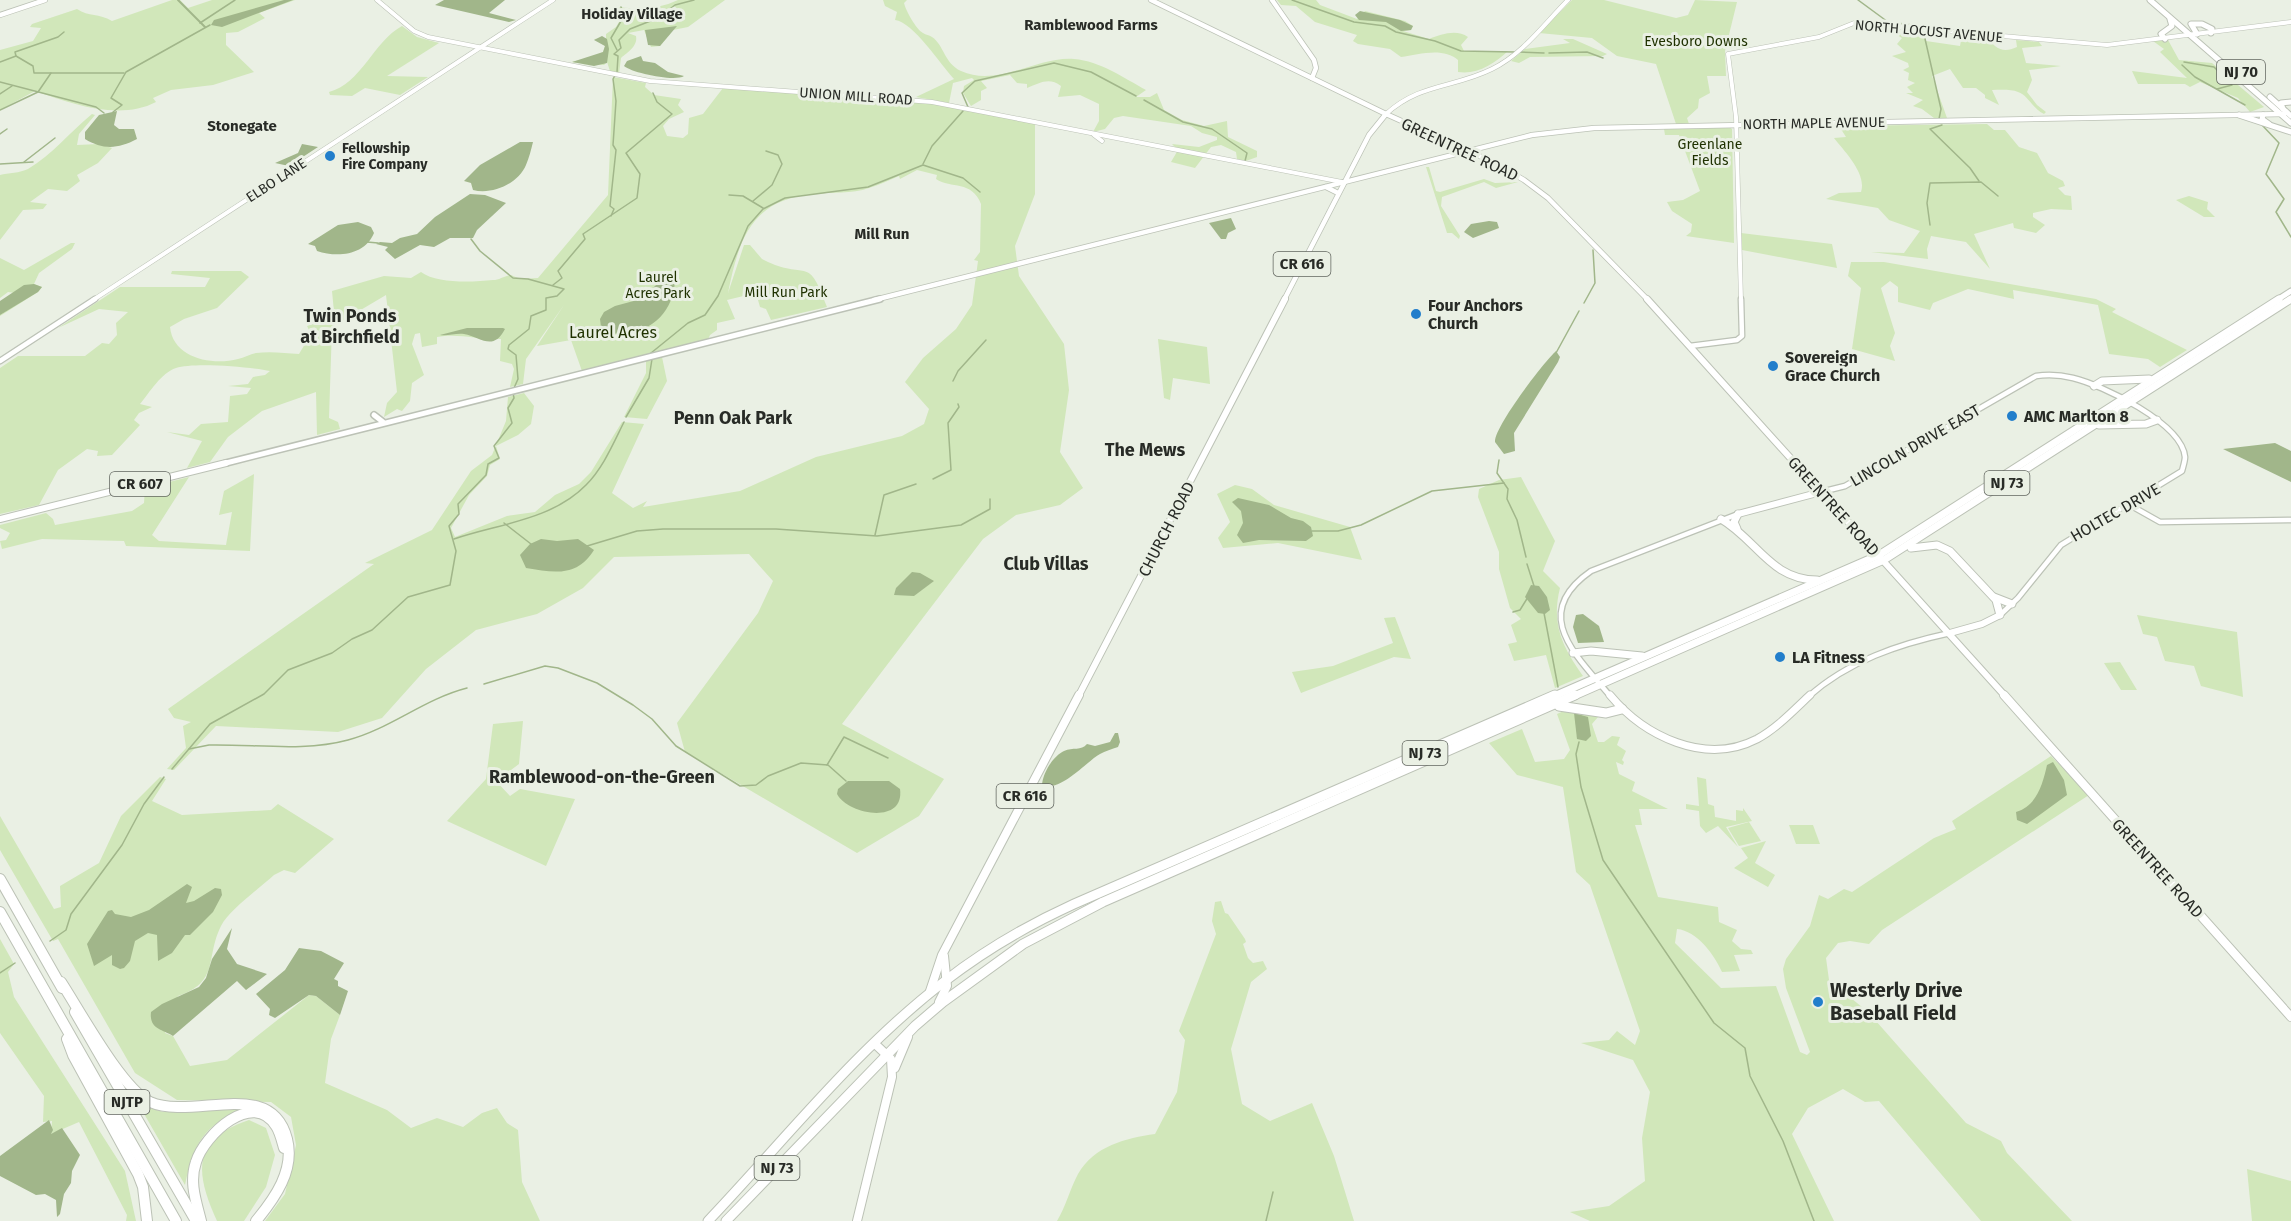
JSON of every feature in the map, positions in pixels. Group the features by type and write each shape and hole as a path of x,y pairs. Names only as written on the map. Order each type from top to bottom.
{"highway":[{"name":"NJ 70","path":"2150,0 2196,35"},
{"name":"NJ 70","path":"2158,0 2287,114 2291,123"},
{"path":"2164,39 2161,34 2172,26 2170,17"},
{"path":"2196,35 2191,24 2206,25 2212,29 2211,33"},
{"path":"2263,115 2265,122 2277,128 2288,125 2287,114 2282,103 2291,102"},
{"path":"2239,115 2291,132"},
{"name":"NJ 73","path":"708,1221 874,1043 928,993 994,946 1055,912 1598,682 1901,550 2095,426 2161,374 2291,291"},
{"path":"2271,312 2270,309 2283,300 2282,296"},
{"name":"NJ 73","path":"726,1221 915,1026 934,1009 1012,951 1070,917 1549,708 1655,653 1831,577 1882,558 2291,299"},
{"path":"2094,386 2106,381 2145,380 2161,374"},
{"path":"2095,426 2146,424 2157,420"},
{"path":"1738,514 1734,522 1738,531"},
{"path":"1721,519 1738,531 1787,576 1801,581 1831,577"},
{"path":"1901,550 1928,545 1944,547 1992,596 1999,606 2000,615"},
{"path":"1992,596 2012,604"},
{"path":"1573,652 1592,650 1633,657 1655,653"},
{"path":"1549,708 1570,705 1606,714 1622,709"},
{"name":"NJTP","path":"0,879 196,1221"},
{"name":"NJTP","path":"0,912 176,1221"},
{"path":"61,982 133,1091 143,1100 171,1108 248,1103 266,1108 279,1118 288,1139 287,1167 274,1197 256,1221"},
{"path":"60,1019 73,1055 138,1174 145,1195 147,1221"},
{"path":"201,1221 194,1203 192,1183 199,1150 210,1134 226,1120 237,1115 256,1112 275,1123 283,1139 284,1151 276,1185 251,1221"}],"main road":[{"path":"0,15 45,0"},
{"name":"GREENTREE ROAD","path":"1151,0 1386,114 1468,150 1514,173 1548,198 1628,278 1690,346 1950,633 2291,1017"},
{"path":"1272,0 1314,60 1316,68 1312,78"},
{"name":"CHURCH ROAD","path":"928,993 947,946 1133,593 1338,193 1369,135 1386,114"},
{"name":"NORTH MAPLE AVENUE","path":"226,463 1293,196 1516,137 1569,129 2287,114"},
{"path":"1422,130 1436,129"},
{"path":"1326,187 1338,193"},
{"path":"374,415 379,421 387,423"},
{"name":"CR 607","path":"0,519 226,463"},
{"name":"LINCOLN DRIVE EAST","path":"1738,514 1821,492"},
{"name":"HOLTEC DRIVE","path":"1950,633 1982,624 2000,615"},
{"name":"CHURCH ROAD","path":"934,1009 944,995 947,979 944,964 947,946"},
{"path":"856,1221 899,1053 915,1026"},
{"path":"874,1043 887,1054 892,1062 892,1077"}],"street":[{"name":"UNION MILL ROAD","path":"377,0 420,34 614,76 706,86 913,99 1344,183"},
{"name":"ELBO LANE","path":"0,360 553,0"},
{"path":"1386,114 1401,99 1415,91 1494,68 1511,56 1568,0"},
{"name":"NORTH LOCUST AVENUE","path":"1690,346 1737,340 1742,336 1736,125 1728,54 1819,38 1850,24 2095,45 2164,39 2291,22"},
{"path":"1087,132 1102,141"},
{"name":"LINCOLN DRIVE EAST","path":"1821,492 1845,486 2036,376 2066,376 2094,386 2125,402"},
{"name":"HOLTEC DRIVE","path":"2000,615 2012,604 2061,544 2175,477 2185,464 2184,450 2179,441 2157,420 2125,402"},
{"path":"2128,504 2160,522 2291,520"},
{"name":"LINCOLN DRIVE EAST","path":"1598,682 1573,652 1563,635 1560,612 1567,591 1580,578 1738,514"},
{"path":"1598,682 1635,721 1666,738 1700,748 1725,748 1747,744 1761,737 1811,693 1844,670 1867,658 1931,636 1950,633"}],"green space":[{"path":"172,0 180,0 188,8 212,0 295,0 259,13 265,18 238,32 226,33 226,45 254,72 213,85 171,90 153,98 156,102 142,108 112,110 96,108 64,101 35,91 0,110 0,50 33,41 41,28 30,27 32,24 77,9 112,21"},
{"path":"678,0 725,0 688,27 673,30 660,46 651,47 644,30 628,33 636,36 636,40 632,48 621,58 619,74 610,71 607,62 604,65 572,62 603,52 605,46 594,39 606,38 606,34 616,27 622,17 619,7 649,8"},
{"path":"883,0 907,0 904,3 905,6 917,28 936,40 955,68 961,71 989,76 1060,59 1084,60 1112,71 1146,90 1136,97 1150,97 1157,93 1164,110 1182,120 1204,126 1227,121 1228,137 1257,151 1257,157 1246,161 1237,159 1236,152 1221,145 1211,147 1195,168 1171,162 1178,150 1172,144 1199,147 1217,140 1217,137 1202,133 1191,126 1123,116 1114,118 1105,129 1093,132 1099,121 1099,104 1080,95 1058,97 1061,86 1052,82 1044,82 1027,88 1027,84 1017,83 1010,75 981,81 987,88 981,91 981,100 971,106 963,93 964,86 974,80 972,78 953,83 949,103 916,97 954,79 910,28 895,20 897,12 885,6"},
{"path":"1277,0 1316,0 1320,5 1357,19 1365,11 1405,21 1413,26 1411,30 1403,31 1429,39 1444,34 1459,33 1468,37 1461,45 1464,51 1508,51 1485,68 1472,72 1458,72 1458,60 1452,56 1431,52 1401,57 1390,49 1358,44 1353,41 1357,35 1315,22 1296,6 1281,5"},
{"name":"Evesboro Downs","path":"1572,0 1604,0 1676,18 1688,15 1695,0 1737,2 1725,51 1726,76 1707,76 1710,93 1699,99 1698,108 1687,118 1689,124 1676,124 1656,64 1617,56 1592,38 1539,33"},
{"path":"402,26 417,37 439,43 387,76 428,77 400,95 365,88 352,96 330,95 329,92 340,87 359,72 383,42"},
{"path":"1921,33 1926,41 1960,46 1962,35 1986,37 1996,47 2003,50 2017,47 2016,40 2039,42 2042,46 2022,48 2026,63 2061,66 2029,70 2032,80 2027,92 2046,112 2044,114 2018,92 1992,90 1999,105 1985,98 1985,95 1976,88 1963,88 1950,69 1932,76 1947,118 1934,118 1922,109 1913,106 1923,100 1906,93 1913,93 1907,87 1915,83 1908,80 1909,73 1903,70 1909,67 1908,63 1892,56 1906,52 1897,44 1902,38 1897,35"},
{"path":"1563,39 1573,39 1607,54 1603,56 1530,57 1519,63 1511,61 1525,49 1570,43"},
{"path":"2168,40 2179,60 2212,63 2264,107 2250,112 2238,98 2200,82 2190,87 2185,84 2138,84 2132,71 2187,78 2160,52 2164,49 2153,41"},
{"path":"613,77 646,83 645,87 654,95 681,99 678,105 684,112 669,119 663,126 667,136 683,138 688,134 689,118 703,114 723,88 913,99 1035,122 1035,194 1015,246 1019,276 1064,344 1069,390 1060,452 1083,488 1060,505 1016,515 983,539 842,724 944,779 919,816 857,853 685,752 677,723 758,613 773,581 749,554 614,557 583,588 537,614 476,630 426,669 382,718 338,732 216,726 174,770 167,769 186,748 183,726 191,722 174,718 168,709 374,564 365,563 432,530 471,471 492,455 506,421 508,397 524,393 534,406 531,424 518,435 496,446 500,459 490,465 487,476 469,495 451,528 455,537 507,516 535,512 555,495 579,484 591,472 622,422 644,424 612,493 633,508 647,501 643,507 740,491 816,457 902,436 924,424 929,409 905,382 923,358 956,329 972,305 978,261 974,260 980,252 981,204 977,196 967,188 942,182 936,179 937,175 917,170 900,179 899,176 862,190 792,198 775,204 751,226 737,256 728,293 744,245 750,245 762,259 768,262 811,274 827,307 771,320 766,309 760,307 756,293 727,300 735,319 717,323 717,330 710,335 707,342 583,374 571,340 537,346 564,305 526,359 523,384 510,387 514,369 512,364 500,361 501,339 445,336 437,337 437,344 422,347 420,333 415,334 412,344 424,375 412,383 410,401 402,411 397,409 384,417 387,403 397,392 386,295 332,327 329,418 338,422 340,429 317,435 316,392 262,411 228,437 210,462 187,468 202,441 167,432 189,435 201,424 228,422 230,396 247,394 251,388 228,386 248,384 253,377 265,375 270,371 209,365 176,368 161,378 140,404 152,407 139,413 134,420 140,425 112,455 97,456 98,451 87,449 58,470 39,505 0,514 0,368 18,356 85,356 102,343 109,344 117,335 116,323 128,312 99,309 58,328 120,287 205,287 210,278 171,274 172,271 241,271 249,277 217,308 184,319 170,327 173,338 186,353 206,360 228,361 261,352 299,354 311,334 307,326 328,319 334,312 332,291 384,276 411,278 421,272 436,279 456,281 495,280 511,275 520,279 538,278 608,195"},
{"path":"92,114 95,115 79,134 77,145 99,144 112,148 98,163 77,175 80,181 67,191 48,189 30,202 47,204 43,209 23,210 0,240 0,175 28,169 53,150"},
{"path":"1987,124 1994,130 2005,130 2019,147 2037,153 2048,173 2063,181 2065,186 2058,188 2065,195 2071,196 2072,210 2051,209 2033,213 2033,217 2045,225 2036,233 2014,228 2013,223 1974,234 1990,269 1966,242 1931,236 1927,249 1928,259 1871,252 1904,253 1920,231 1889,220 1878,208 1826,199 1839,193 1861,192 1861,178 1858,171 1834,138 1846,137 1839,126"},
{"name":"Greenlane Fields","path":"1729,127 1732,129 1734,243 1686,236 1691,232 1692,224 1672,211 1667,202 1683,200 1700,191 1679,135 1665,135 1664,129"},
{"path":"1426,167 1429,167 1436,191 1440,192 1484,179 1495,183 1518,182 1496,188 1484,182 1442,197 1441,206 1460,236 1459,239 1452,233 1447,233"},
{"path":"2189,196 2208,202 2207,209 2215,217 2204,217 2176,200"},
{"path":"1741,233 1832,244 1837,268 1742,250"},
{"path":"71,243 75,243 72,249 39,273 34,284 42,287 38,292 0,316 0,303 15,293 8,292 0,298 0,258 24,270"},
{"path":"1851,262 1884,262 2096,299 2116,309 2112,312 2187,350 2160,367 2148,359 2109,354 2098,305 2013,290 2014,299 1968,289 1933,303 1930,310 1898,302 1898,287 1890,281 1881,288 1895,333 1890,346 1895,361 1852,349 1861,288 1848,276"},
{"path":"1158,339 1207,347 1210,384 1173,378 1170,400 1164,398"},
{"path":"662,357 667,381 647,419 624,417 646,373 646,361"},
{"path":"254,474 250,551 126,546 124,541 42,539 2,549 0,541 6,540 10,533 0,528 0,525 46,513 53,519 55,525 132,511 144,503 145,488 189,477 152,535 159,541 226,545 232,512 219,515 224,491"},
{"path":"1521,477 1555,541 1543,571 1560,588 1557,613 1560,635 1569,655 1583,676 1555,688 1546,655 1514,661 1508,644 1517,642 1511,625 1521,619 1510,608 1499,569 1499,552 1478,497 1479,489 1499,480"},
{"path":"1235,485 1252,489 1274,505 1350,527 1362,560 1278,543 1223,548 1218,538 1230,522 1217,494"},
{"path":"2137,615 2237,632 2243,697 2201,686 2194,666 2165,661 2157,637 2143,634"},
{"path":"1395,617 1411,659 1394,657 1301,693 1292,672 1333,666 1393,643 1384,618"},
{"path":"2120,662 2137,690 2121,690 2104,663"},
{"path":"1579,704 1577,710 1598,717 1592,724 1598,742 1604,742 1612,736 1620,737 1617,745 1626,751 1622,760 1623,765 1616,762 1619,774 1635,782 1632,791 1668,809 1639,809 1642,825 1635,825 1658,897 1718,907 1719,922 1737,930 1732,941 1741,949 1751,950 1753,954 1734,955 1740,971 1722,972 1710,951 1691,934 1677,929 1675,943 1721,988 1776,986 1800,1052 1807,1055 1810,1052 1786,988 1783,969 1786,959 1810,926 1819,895 1828,899 1844,889 1852,892 1934,838 1956,829 1952,821 2051,756 2089,795 1882,930 1869,944 1850,941 1838,943 1826,958 1829,980 1868,1012 1966,1123 2001,1141 2007,1153 2072,1221 1981,1221 1879,1101 1865,1102 1843,1089 1808,1108 1792,1134 1834,1221 1590,1221 1570,1212 1609,1206 1645,1181 1642,1138 1650,1092 1633,1060 1581,1043 1609,1040 1617,1031 1635,1045 1640,1031 1590,885 1576,872 1563,787 1517,775 1489,743 1522,729 1535,762 1564,759 1570,750 1557,714"},
{"path":"523,721 519,764 496,781 510,796 520,789 575,799 546,866 447,821 486,779 493,724"},
{"path":"160,777 166,779 152,801 182,815 271,810 278,804 334,839 295,873 284,870 274,875 238,906 221,926 206,976 200,984 178,996 165,1033 173,1036 190,1066 227,1060 309,995 316,996 340,1015 331,1039 325,1083 387,1110 411,1128 437,1118 463,1127 482,1113 497,1108 507,1123 518,1130 522,1182 540,1221 265,1221 285,1194 296,1145 291,1117 271,1102 177,1100 135,1073 58,939 53,941 0,850 0,816 54,909 61,907 60,886 99,863 121,816"},
{"path":"1697,777 1706,779 1708,804 1714,806 1715,817 1736,821 1736,810 1743,811 1743,808 1752,821 1726,827 1738,847 1718,826 1706,833 1700,826 1699,811 1686,809 1686,804 1699,806"},
{"path":"1749,822 1761,841 1739,846 1728,828"},
{"path":"1789,825 1813,825 1820,844 1796,844"},
{"path":"1766,841 1755,863 1775,875 1768,887 1734,868 1748,858 1741,848"},
{"path":"1221,901 1225,913 1245,939 1246,942 1243,944 1248,958 1253,963 1263,961 1267,969 1251,982 1231,1049 1242,1104 1270,1121 1312,1103 1334,1156 1354,1221 1057,1221 1075,1180 1085,1164 1093,1156 1112,1145 1155,1134 1177,1092 1185,1040 1179,1031 1216,934 1212,921 1215,902"},
{"path":"0,939 14,964 8,972 14,997 125,1171 136,1221 126,1221 127,1215 79,1122 51,1134 52,1121 43,1122 44,1096 0,1033"},
{"path":"139,1105 163,1112 244,1108 219,1122 202,1138 192,1158 185,1185"},
{"path":"249,1120 266,1128 275,1155 266,1187 244,1221 217,1221 205,1188 202,1173 203,1160 216,1137"},
{"path":"2247,1169 2291,1181 2291,1221 2252,1221"}],"shaded area":[{"path":"284,0 293,0 222,27 211,25 214,20"},
{"path":"444,0 505,0 489,13 516,20 509,22 435,5"},
{"path":"1360,11 1400,20 1413,26 1411,30 1401,31 1386,22 1359,20 1355,15"},
{"path":"677,26 660,46 648,45 645,30"},
{"path":"602,36 607,39 609,49 607,63 594,66 572,62 603,52 605,46 594,40"},
{"path":"641,56 643,61 655,63 668,72 684,76 672,78 654,76 624,66 627,61"},
{"path":"117,111 114,125 119,129 134,129 137,139 111,147 98,145 85,139 85,132 99,115"},
{"path":"520,142 533,142 526,165 511,183 496,189 480,191 473,190 471,183 464,181 480,165"},
{"path":"302,144 318,147 289,166 275,163 298,153"},
{"path":"470,194 485,195 506,203 477,230 473,238 450,238 434,247 420,245 395,259 385,250 388,247 376,244 392,243 400,238 417,234 435,217"},
{"path":"1231,218 1236,229 1228,233 1226,239 1221,239 1209,223"},
{"path":"358,222 371,227 374,233 370,240 358,250 342,254 325,253 317,251 315,246 308,244 338,225"},
{"path":"1497,222 1499,228 1473,238 1464,232 1471,224"},
{"path":"669,273 675,275 672,296 663,314 656,321 639,331 624,334 610,333 601,327 600,319 604,312 615,306 641,299"},
{"path":"34,284 42,287 38,292 0,315 0,301 24,285"},
{"path":"467,328 505,329 496,340 491,341 464,334 440,335"},
{"path":"1556,351 1560,357 1558,362 1514,433 1515,451 1504,454 1495,442 1502,423 1531,381"},
{"path":"2275,443 2291,451 2291,482 2223,449"},
{"path":"1238,498 1269,505 1291,518 1303,521 1311,527 1313,536 1306,541 1259,540 1243,543 1237,535 1243,523 1241,511 1232,502"},
{"path":"541,539 557,541 578,539 594,550 587,559 573,569 556,572 526,568 520,555 530,544"},
{"path":"912,572 920,573 934,581 914,596 894,595 896,588"},
{"path":"1531,585 1539,586 1547,597 1550,610 1545,614 1538,613 1525,597"},
{"path":"1583,614 1599,626 1604,642 1578,643 1573,627 1576,615"},
{"path":"1574,713 1588,717 1591,736 1586,741 1577,739"},
{"path":"1115,733 1118,733 1120,742 1118,747 1100,754 1057,785 1042,786 1046,771 1060,753 1087,744 1095,746 1110,742"},
{"path":"2053,762 2064,780 2067,795 2027,824 2017,820 2016,812 2029,805 2034,799 2041,786 2047,765"},
{"path":"848,781 889,781 900,789 899,800 894,808 885,812 874,813 852,807 837,794 838,789"},
{"path":"187,884 192,887 186,903 194,901 215,888 221,889 222,895 213,912 190,935 185,935 172,953 158,961 157,935 148,933 135,941 130,961 124,968 120,969 112,965 112,955 94,966 87,944 108,911 112,910 115,914 131,917 149,910"},
{"path":"232,928 227,949 237,964 267,974 246,990 237,981 173,1036 157,1028 152,1022 151,1012 162,1004 199,987 206,978 212,959"},
{"path":"299,948 321,951 344,963 334,979 338,981 338,986 348,991 340,1015 316,996 309,995 275,1018 269,1015 270,1009 256,994 285,970"},
{"path":"49,1120 53,1130 51,1134 62,1128 80,1155 72,1171 71,1183 64,1194 60,1214 57,1217 56,1200 45,1194 36,1195 0,1176 0,1156"}],"waterway":[{"path":"178,0 205,27"},
{"path":"200,23 235,0"},
{"path":"611,215 614,209 610,206 616,150 613,145 616,101 613,79 617,72 618,56 614,54 621,48 619,40 630,29 658,18 675,5 694,0"},
{"path":"1292,0 1354,22 1385,26 1396,32 1435,41 1461,51 1515,52"},
{"path":"1858,0 1888,22 1921,26"},
{"path":"617,50 611,38 624,16 621,7"},
{"path":"113,112 122,105 111,98 126,72 210,25"},
{"path":"1923,30 1941,109 1939,119"},
{"path":"16,56 15,52 58,37 64,32"},
{"path":"1519,52 1544,53"},
{"path":"1549,53 1587,52 1603,58"},
{"path":"0,62 16,56"},
{"path":"16,56 33,66 34,73 51,73"},
{"path":"2184,62 2214,67 2232,85 2217,89"},
{"path":"968,107 962,93 975,81 1054,63 1091,72 1136,96"},
{"path":"2182,65 2195,77 2245,105"},
{"path":"38,92 51,73"},
{"path":"51,73 124,73"},
{"path":"0,82 38,92"},
{"path":"0,94 12,86"},
{"path":"0,110 38,92"},
{"path":"38,92 96,107 104,113"},
{"path":"611,215 637,198 640,174 626,153 672,114 657,102 653,93"},
{"path":"1144,100 1183,122 1212,129 1247,153 1245,161"},
{"path":"923,164 932,146 963,111"},
{"path":"1942,125 1930,129 1970,168 1979,181"},
{"path":"2262,125 2279,143 2266,174 2284,199 2276,212 2291,237"},
{"path":"0,134 7,129"},
{"path":"24,162 55,138"},
{"path":"753,201 772,185 782,164 778,155 766,151"},
{"path":"0,164 33,162"},
{"path":"651,353 688,323 705,315 718,296 748,226 763,209 785,198 868,187 923,165 963,178 980,192"},
{"path":"1930,225 1927,203 1930,183 1981,182 1998,196"},
{"path":"729,195 743,196 763,208"},
{"path":"553,285 562,278 558,271 585,239 583,234 611,215"},
{"path":"471,239 480,251 513,278 528,279 564,289 557,296 546,298 546,310 531,316 529,329 509,345 508,349 516,355 518,379 514,388"},
{"path":"367,242 378,243"},
{"path":"1584,303 1595,283 1593,250"},
{"path":"1556,353 1579,311"},
{"path":"953,381 958,371 986,340"},
{"path":"626,417 649,378 652,359"},
{"path":"172,769 210,724 264,694 288,670 332,653 352,639 372,630 408,597 450,585 456,551 449,526 459,514 458,504 486,475 488,464 499,458 494,446 512,423 508,408 514,398 513,393"},
{"path":"933,479 951,470 948,423 959,407 958,404"},
{"path":"506,525 541,514 572,497 586,485 598,471 624,422"},
{"path":"1499,460 1497,473 1504,483"},
{"path":"1312,531 1338,531 1361,525 1432,491 1504,483"},
{"path":"1504,483 1508,489 1507,499 1517,520 1526,557"},
{"path":"875,535 884,495 916,484"},
{"path":"587,546 637,531 663,529 776,529 877,536 961,525 990,509 990,499"},
{"path":"454,539 506,525"},
{"path":"506,525 531,544"},
{"path":"1527,564 1534,586"},
{"path":"1513,612 1520,610 1528,597"},
{"path":"1544,613 1558,687"},
{"path":"484,684 545,666 558,668 597,683 652,719 676,746 740,786 756,785 768,776 801,763 827,765"},
{"path":"189,749 209,745 279,747 331,744 378,729 436,699 467,688"},
{"path":"827,765 844,737 888,758"},
{"path":"1579,742 1576,754 1581,787 1603,860 1714,1023 1745,1048 1750,1076 1783,1141 1814,1221"},
{"path":"827,765 846,781"},
{"path":"50,941 66,930 71,914 122,845 144,804 164,777"},
{"path":"0,973 15,963"},
{"path":"1266,1221 1273,1192"}],"place":[{"name":"Fellowship Fire Company","path":"330,156"},
{"name":"Four Anchors Church","path":"1416,314"},
{"name":"Sovereign Grace Church","path":"1773,366"},
{"name":"AMC Marlton 8","path":"2012,416"},
{"name":"LA Fitness","path":"1780,657"},
{"name":"Westerly Drive Baseball Field","path":"1818,1002"}],"district":[{"name":"Holiday Village","path":"632,14"},
{"name":"Ramblewood Farms","path":"1091,25"},
{"name":"Stonegate","path":"242,126"},
{"name":"Mill Run","path":"882,234"},
{"name":"Twin Ponds at Birchfield","path":"350,326"},
{"name":"Penn Oak Park","path":"733,418"},
{"name":"The Mews","path":"1145,450"},
{"name":"Club Villas","path":"1046,564"},
{"name":"Ramblewood-on-the-Green","path":"602,777"}],"park label":[{"name":"Laurel Acres Park","path":"658,286"},
{"name":"Mill Run Park","path":"786,292"},
{"name":"Laurel Acres","path":"613,332"}]}
